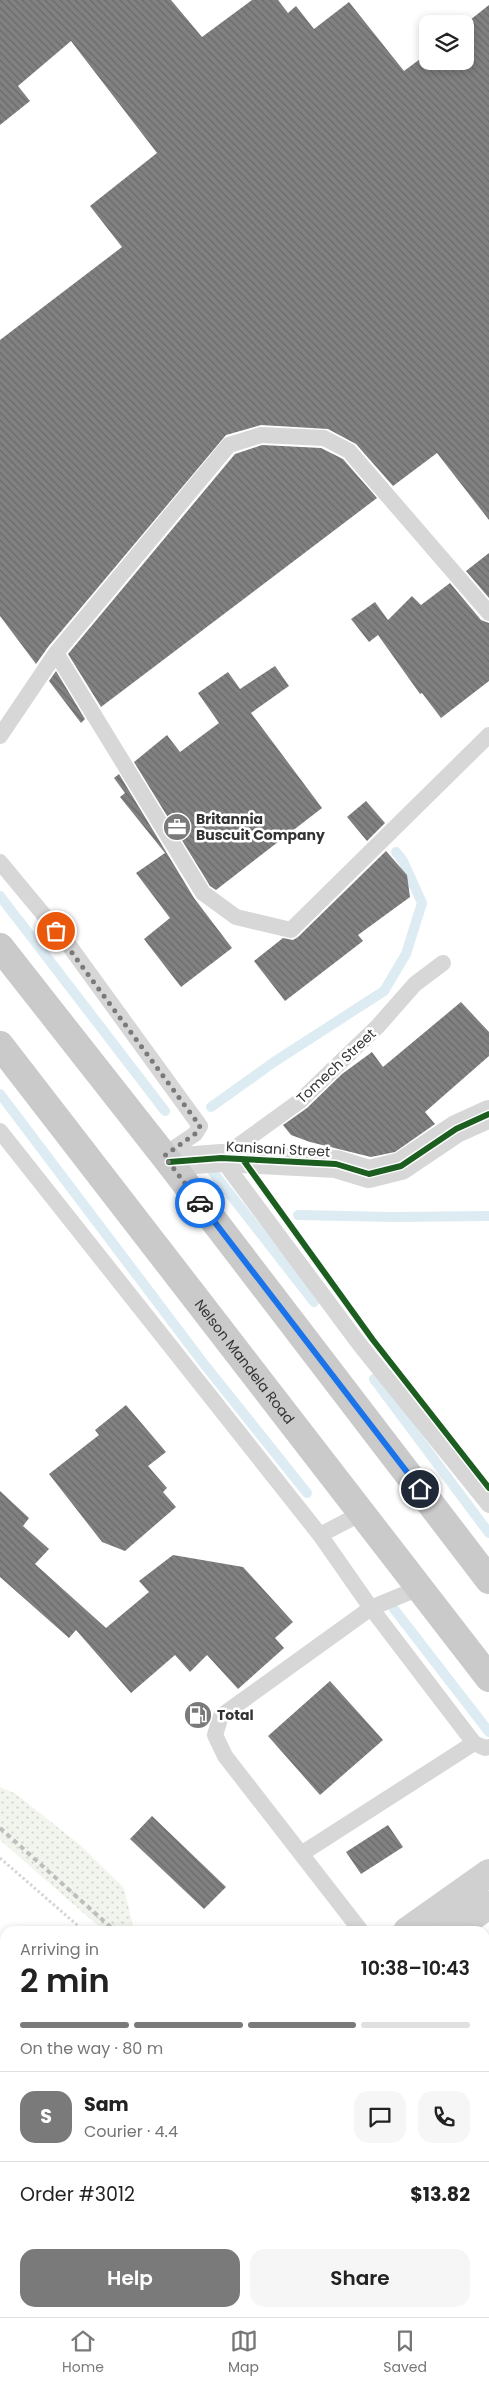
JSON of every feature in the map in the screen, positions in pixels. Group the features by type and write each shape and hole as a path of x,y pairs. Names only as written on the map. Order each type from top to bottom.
{"main road":[{"path":"0,948 166,1159 489,1580"},
{"name":"Nelson Mandela Road","path":"0,1045 489,1678"},
{"path":"414,1926 489,1873"},
{"path":"459,1926 489,1905"}],"street":[{"name":"Kanisani Street","path":"166,1159 221,1158 336,1164 369,1174 401,1166 456,1129 489,1114"}],"lane":[{"path":"0,736 56,653 229,445 261,435 324,438 349,452 489,613"},
{"path":"56,653 203,893 236,917 291,930 489,734"},
{"path":"0,862 68,944 200,1126 195,1134 166,1159"},
{"name":"Tomech Street","path":"221,1158 300,1101 378,1026 415,984 443,963"},
{"path":"0,1131 320,1535 372,1608 482,1745 301,1854"},
{"path":"221,1158 360,1345 489,1506"},
{"path":"320,1535 362,1513"},
{"path":"357,1926 225,1756 215,1735 221,1716 372,1608 419,1588"}],"path":[{"path":"0,1858 78,1926"}],"green space":[{"path":"0,1787 16,1794 80,1845 124,1888 133,1926 98,1926 0,1840"}],"building":[{"path":"0,0 171,0 202,37 252,0 278,0 288,13 296,6 314,29 349,2 404,71 419,60 419,70 474,70 474,17 489,5 489,520 437,453 393,486 356,444 328,429 261,425 226,435 48,647 36,664 0,616 0,340 122,247 90,206 157,153 71,41 18,86 30,101 0,125"},
{"path":"262,445 321,448 343,459 377,498 101,707 68,654 235,454"},
{"path":"489,553 489,598 466,571"},
{"path":"450,583 481,620 489,623 489,681 441,718 422,693 420,694 378,635 369,642 351,619 375,602 388,620 412,596 421,605"},
{"path":"275,666 289,686 251,713 322,808 216,890 210,886 134,762 167,735 180,752 219,723 198,693 228,672 240,689"},
{"path":"56,671 85,719 81,723 49,681"},
{"path":"119,774 194,898 232,948 181,987 144,939 170,918 136,873 165,853 120,797 125,793 114,778"},
{"path":"366,801 385,823 367,841 347,817"},
{"path":"386,851 407,875 410,897 358,935 363,941 285,1001 254,961 283,938 293,940 298,937"},
{"path":"461,1002 489,1032 489,1056 425,1112 435,1124 395,1152 371,1157 310,1142 291,1135 283,1125 307,1108 342,1074 372,1052 383,1067"},
{"path":"126,1405 166,1452 148,1466 167,1488 163,1492 176,1507 125,1551 102,1542 49,1474 99,1435 95,1430"},
{"path":"0,1491 29,1518 23,1526 49,1549 35,1564 106,1628 149,1592 139,1581 173,1555 243,1567 293,1622 275,1638 284,1648 238,1689 207,1655 190,1672 175,1655 131,1693 76,1630 69,1638 0,1577"},
{"path":"330,1681 383,1740 320,1795 268,1736"},
{"path":"152,1816 226,1887 204,1909 130,1839"},
{"path":"388,1825 403,1847 361,1874 346,1852"}],"waterway":[{"path":"211,1107 274,1062 384,991 406,954 422,903 403,861 396,852"},
{"path":"0,896 165,1111"},
{"path":"0,1094 204,1364 307,1493"},
{"path":"212,1171 314,1302"},
{"path":"298,1215 393,1217 489,1216"},
{"path":"374,1379 489,1533"},
{"path":"394,1609 489,1732"}],"railway":[{"path":"0,1828 109,1926"}],"cycle path":[{"path":"169,1162 221,1158 336,1164 369,1174 401,1166 456,1129 489,1114"},
{"path":"244,1161 373,1340 489,1488"}],"way so far":[{"path":"56,931 68,944 200,1126 195,1134 164,1156 200,1203"}],"place":[{"name":"Britannia Buscuit Company","path":"177,827"},
{"name":"Total","path":"198,1715"}],"route":[{"path":"200,1203 420,1489"}]}
